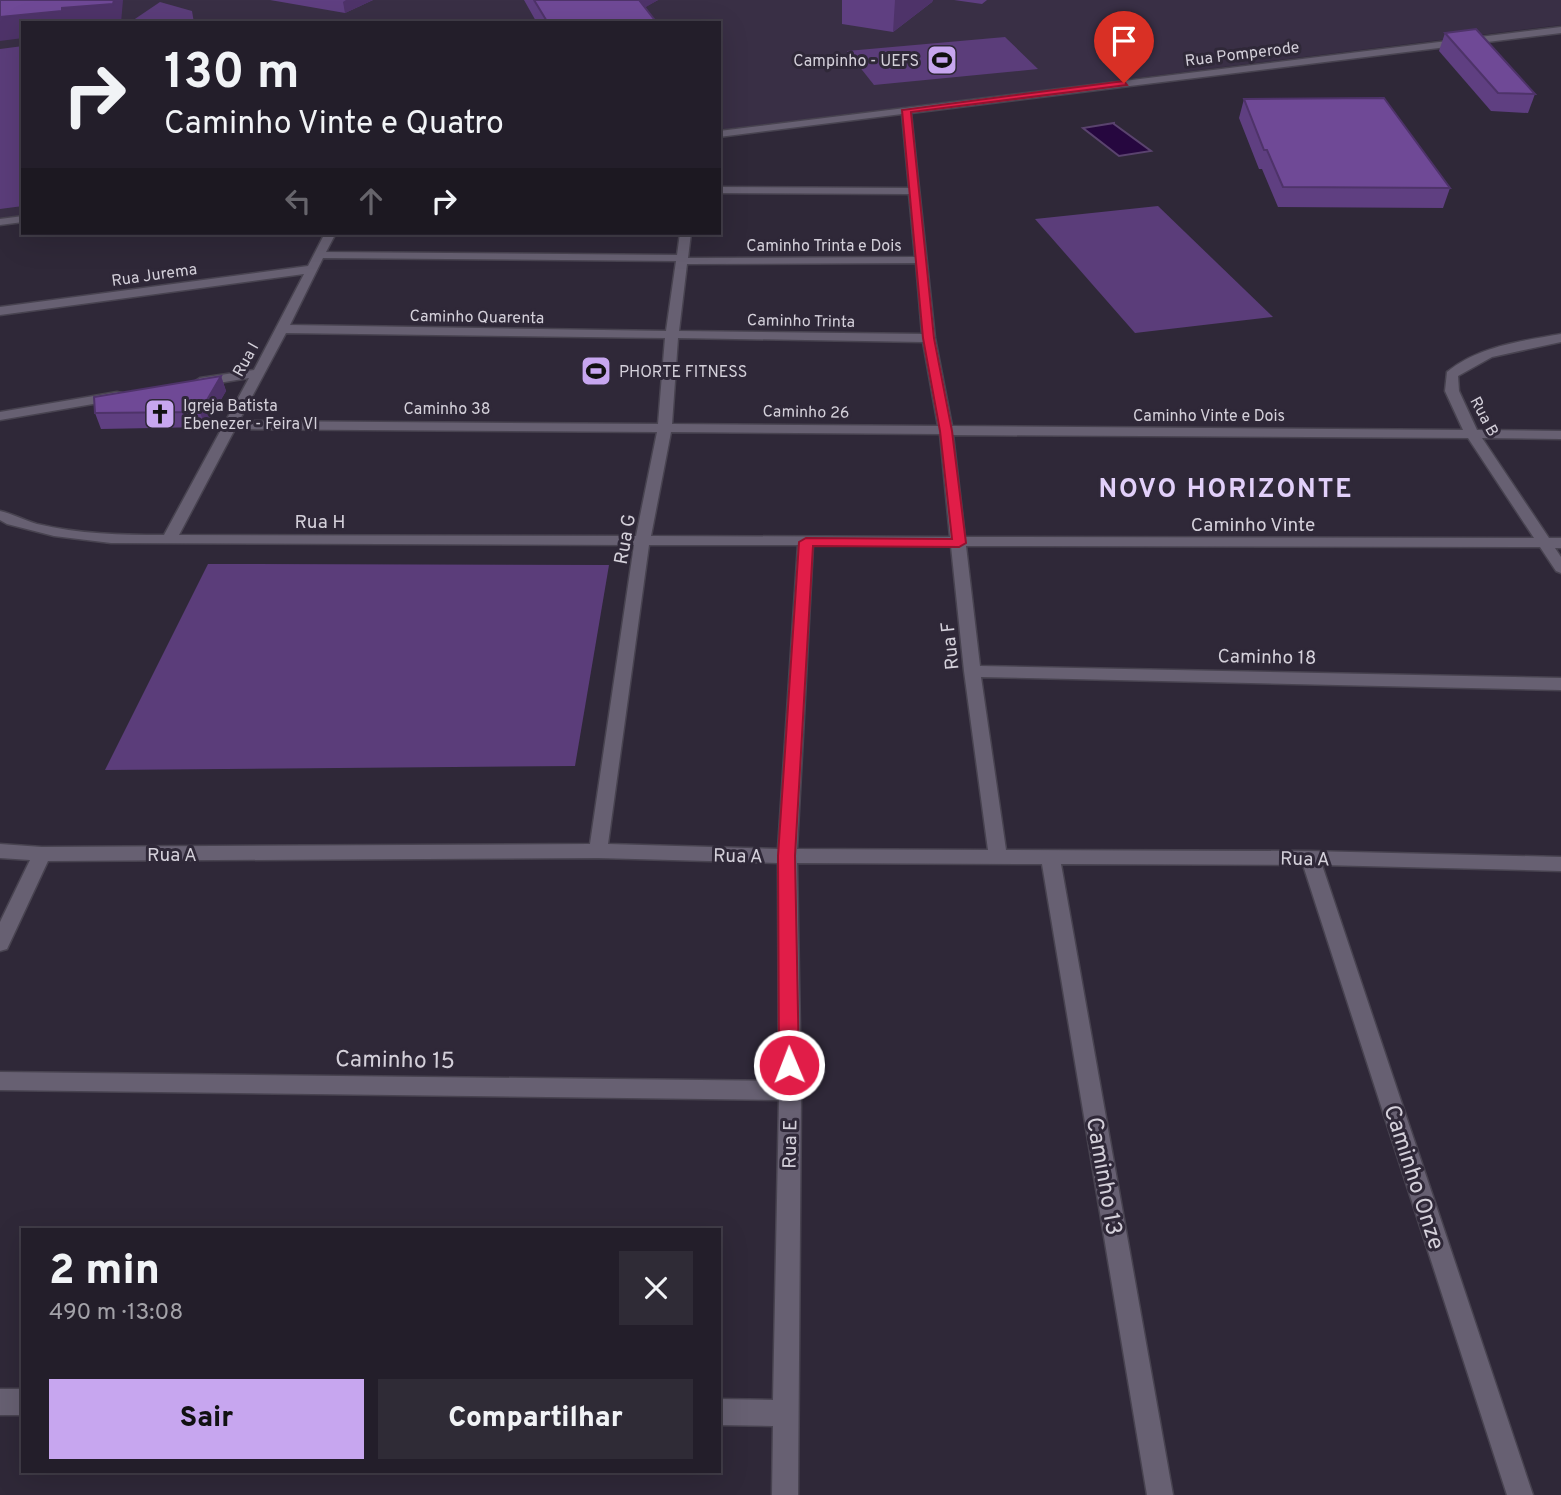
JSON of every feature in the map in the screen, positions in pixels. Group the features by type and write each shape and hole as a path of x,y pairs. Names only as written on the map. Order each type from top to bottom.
{"street":[{"name":"Rua Pomperode","path":"721,134 1561,30"},
{"name":"Rua F","path":"906,110 929,338 946,431 972,671 998,856"},
{"path":"721,190 913,191"},
{"path":"0,222 21,219"},
{"name":"Rua I","path":"169,539 282,329 329,235"},
{"name":"Rua G","path":"598,851 642,542 666,426 672,334 686,235"},
{"name":"Caminho Trinta e Dois","path":"319,255 923,260"},
{"name":"Rua Jurema","path":"0,311 313,269"},
{"name":"Caminho Quarenta","path":"282,329 672,334"},
{"name":"Caminho Trinta","path":"672,334 929,338"},
{"name":"Rua B","path":"1561,338 1516,346 1462,363 1452,375 1452,391 1472,434 1554,543 1561,568"},
{"path":"190,384 257,373"},
{"path":"0,416 135,393"},
{"name":"Caminho 38","path":"229,425 666,426"},
{"name":"Caminho 26","path":"666,426 946,431"},
{"name":"Caminho Vinte e Dois","path":"946,431 1561,435"},
{"name":"Rua H","path":"0,514 9,519 58,532 111,539 806,542"},
{"name":"Caminho Vinte","path":"806,542 1554,543"},
{"name":"Rua E","path":"785,1495 790,1091 786,856 806,542"},
{"name":"Caminho 18","path":"972,671 1561,684"},
{"name":"Rua A","path":"0,851 43,854 598,851 786,856 1310,858 1561,864"},
{"path":"0,943 43,854"},
{"name":"Caminho 13","path":"1049,857 1160,1495"},
{"name":"Caminho Onze","path":"1310,858 1520,1495"},
{"name":"Caminho 15","path":"0,1081 790,1091"},
{"path":"0,1402 21,1402"},
{"path":"721,1412 785,1413"}],"shaded area":[{"path":"0,0 1561,0 1561,25 721,130 721,21 21,21 21,215 0,218"},
{"path":"160,2 192,11 194,21 132,21"},
{"name":"Campinho - UEFS","path":"1005,37 1038,69 874,85 847,51"},
{"path":"21,46 21,206 0,209 0,49"},
{"path":"1114,123 1151,151 1119,156 1083,128"},
{"path":"1158,206 1273,317 1135,333 1035,219"},
{"path":"208,564 609,565 575,766 105,770"}],"building":[{"path":"0,0 114,0 113,4 0,17"},
{"path":"534,0 639,0 655,21 547,21"},
{"path":"1476,29 1535,94 1498,93 1445,33"},
{"path":"1384,98 1450,188 1283,187 1267,150 1264,150 1244,99"},
{"path":"221,376 200,412 95,413 94,397"}],"place":[{"name":"Campinho - UEFS","path":"942,60"},
{"name":"PHORTE FITNESS","path":"596,371"},
{"name":"Igreja Batista Ebenezer - Feira VI","path":"160,414"}],"district":[{"name":"NOVO HORIZONTE","path":"1226,488"}],"route":[{"path":"789,1065 786,856 806,542 959,543 946,431 929,338 906,110 1124,83"}]}
